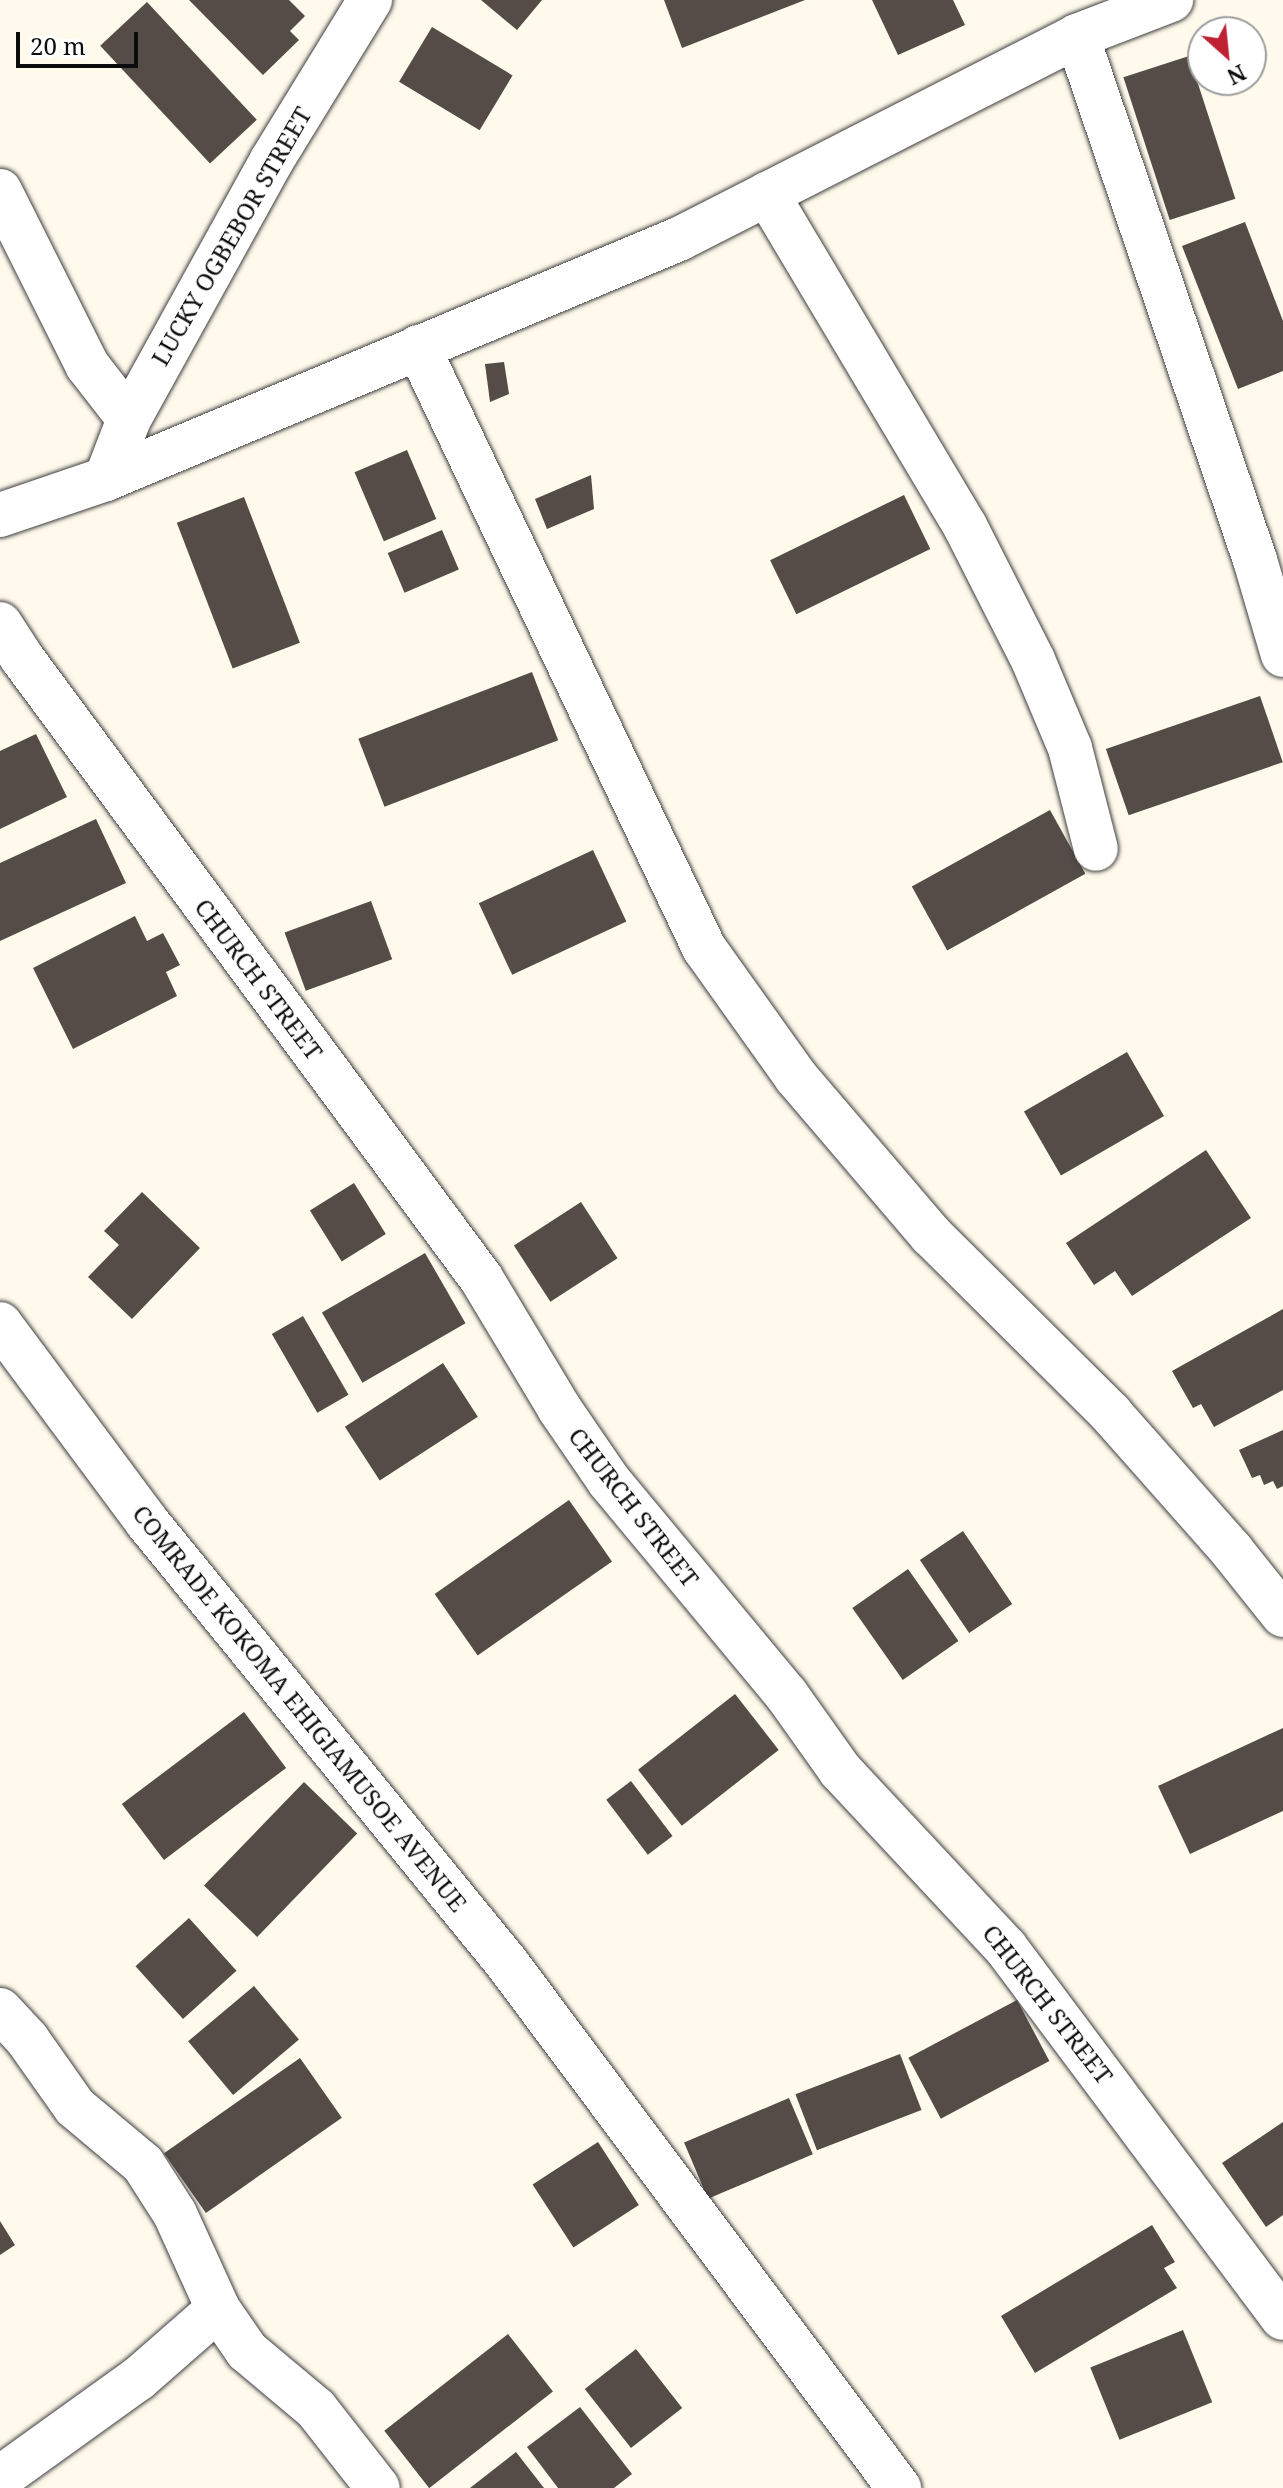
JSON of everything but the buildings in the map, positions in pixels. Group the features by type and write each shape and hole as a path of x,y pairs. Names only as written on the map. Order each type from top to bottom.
{"street":[{"name":"LUCKY OGBEBOR STREET","path":"106,479 129,419 272,160 370,0"},
{"path":"0,515 106,479 679,239 1077,36 1171,0"},
{"path":"1077,36 1255,560 1283,655"},
{"path":"0,191 87,365 129,419"},
{"path":"767,194 965,526 1033,660 1070,748 1096,849"},
{"path":"418,347 704,948 796,1077 922,1224 1111,1414 1232,1551 1283,1615"},
{"name":"CHURCH STREET","path":"0,624 31,671 481,1278 559,1408 609,1481 786,1694 840,1770 1006,1948 1283,2318"},
{"name":"COMRADE KOKOMA EHIGIAMUSOE AVENUE","path":"0,1324 147,1522 506,1962 899,2488"},
{"path":"0,2010 27,2039 75,2107 143,2164 175,2214 218,2309 247,2351 316,2409 378,2488"},
{"path":"0,2478 138,2379 218,2309"}]}
